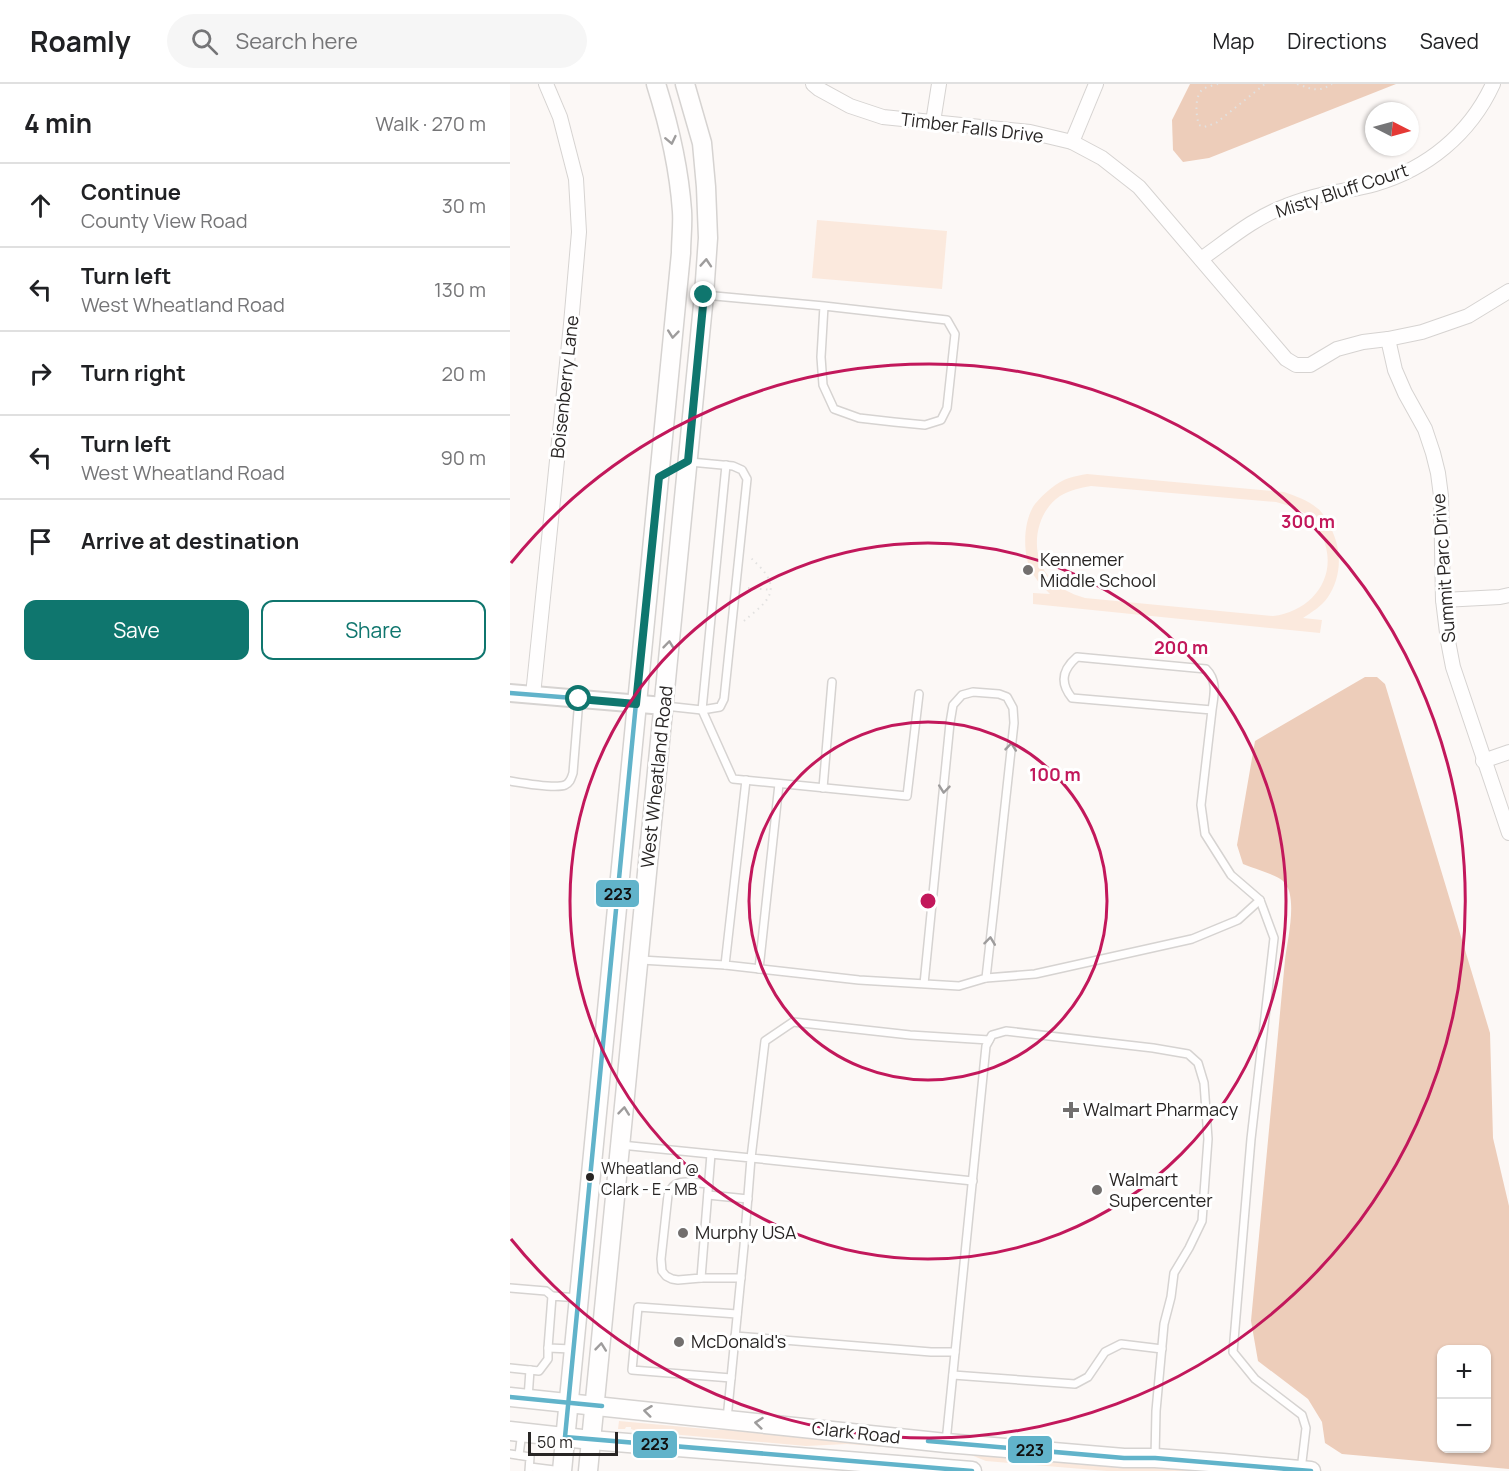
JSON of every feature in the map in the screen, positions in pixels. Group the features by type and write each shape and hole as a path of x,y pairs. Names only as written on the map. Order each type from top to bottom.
{"main road":[{"name":"West Wheatland Road","path":"562,1471 681,253 682,212 673,149 656,84"},
{"name":"West Wheatland Road","path":"588,1471 708,238 702,143 685,84"},
{"path":"677,291 704,295"},
{"path":"659,477 688,461"},
{"path":"612,959 639,960"},
{"path":"594,1142 621,1145"},
{"name":"Clark Road","path":"519,1398 946,1443 1304,1471"},
{"path":"516,1432 839,1466 972,1471"},
{"path":"942,1470 946,1443"}],"street":[{"name":"Boisenberry Lane","path":"533,695 572,324 579,232 576,179 560,117 546,84"},
{"name":"Timber Falls Drive","path":"813,84 850,106 883,117 1030,132 1072,142 1102,158 1139,187 1286,359 1296,365 1310,365 1337,349 1363,342 1388,339"},
{"path":"933,122 939,84"},
{"path":"1072,142 1096,84"},
{"name":"Misty Bluff Court","path":"1201,259 1248,225 1284,206 1325,194 1374,185 1410,171 1442,151 1468,126 1493,84"},
{"path":"1388,339 1422,332 1468,316 1509,291"},
{"name":"Summit Parc Drive","path":"1388,339 1395,370 1425,429 1433,453 1441,496 1443,600 1453,667 1509,833"},
{"path":"1443,600 1509,596"},
{"path":"510,693 664,706"},
{"path":"1484,761 1509,752"}],"lane":[{"path":"704,295 824,306 947,320 955,334 946,408 941,420 925,425 894,422 859,418 834,409 822,385 824,306"},
{"path":"664,706 702,710 720,707 724,699 747,479 742,470 733,466 688,461"},
{"path":"726,465 702,710 733,779 907,796 919,694"},
{"path":"1212,710 1072,698 1065,690 1064,677 1067,665 1077,657 1206,669 1212,675 1215,685 1201,805 1205,834 1230,875 1260,900 1274,938 1251,1139 1233,1352 1255,1379 1302,1415 1306,1428 1304,1471"},
{"path":"823,788 832,682"},
{"path":"924,984 953,705 962,695 973,692 999,694 1007,698 1013,708 986,978"},
{"path":"510,781 555,786 571,781 579,699"},
{"path":"725,965 746,780"},
{"path":"759,969 779,784"},
{"path":"639,960 725,965 859,980 958,986 986,978 1035,974 1192,939 1238,920 1260,900"},
{"path":"727,1420 750,1158 765,1041 793,1022 910,1035 989,1040"},
{"path":"946,1443 986,1046 992,1035 1006,1031 1153,1048 1188,1054 1198,1063 1204,1083 1208,1139 1202,1221 1174,1273 1164,1324 1156,1411 1155,1458"},
{"path":"621,1145 973,1181"},
{"path":"701,1278 711,1154"},
{"path":"709,1184 679,1182 669,1190 661,1259 662,1271 666,1276 678,1280 741,1278"},
{"path":"708,1195 748,1199"},
{"path":"510,1288 546,1291 552,1296 579,1298"},
{"path":"510,1368 539,1371 548,1359 552,1296"},
{"path":"731,1378 632,1370 638,1306 737,1314"},
{"path":"735,1336 931,1352 956,1352"},
{"path":"953,1375 1075,1384 1088,1377 1105,1352 1121,1344 1162,1348"},
{"path":"549,1348 574,1349"},
{"path":"519,1398 530,1370"},
{"path":"516,1432 519,1455"},
{"path":"510,1454 531,1457 530,1469 562,1471"}],"path":[{"path":"1218,84 1203,89 1199,95 1197,119 1199,125 1204,127 1216,123 1265,84"},
{"path":"1297,84 1314,90 1320,90 1332,84"},
{"path":"744,621 768,600 772,590 769,578 751,558"},
{"path":"748,588 772,590"}],"shaded area":[{"path":"1190,84 1396,84 1209,158 1183,162 1173,150 1172,120"},
{"path":"817,220 947,231 942,289 812,278"},
{"path":"1087,474 1284,492 1301,498 1319,509 1333,532 1339,560 1336,579 1328,597 1303,618 1322,620 1320,633 1033,604 1033,593 1050,594 1034,575 1029,565 1025,538 1031,511 1038,500 1055,485 1069,478","holes":["1091,486 1276,502 1306,514 1322,536 1327,550 1328,564 1319,589 1311,599 1287,613 1273,616 1085,598 1055,583 1041,565 1038,554 1038,532 1045,512 1052,503 1071,491"]},
{"path":"1365,677 1377,677 1385,684 1490,1033 1493,1138 1509,1206 1509,1469 1342,1454 1325,1443 1322,1422 1308,1399 1258,1361 1251,1321 1291,907 1288,888 1283,881 1243,864 1237,845 1255,741"},
{"path":"619,1421 717,1430 735,1428 926,1449 847,1444 806,1446 636,1431 631,1427 618,1429"},
{"path":"972,1449 1234,1471 1107,1471 986,1461 971,1455"}],"transit line":[{"name":"223","path":"510,693 636,703 565,1437 972,1471"},
{"name":"223","path":"510,1397 602,1406"},
{"name":"223","path":"928,1441 1311,1471"}],"place":[{"name":"Kennemer Middle School","path":"1028,570"},
{"name":"Walmart Pharmacy","path":"1071,1110"},
{"name":"Wheatland @ Clark - E - MB","path":"590,1177"},
{"name":"Walmart Supercenter","path":"1097,1190"},
{"name":"Murphy USA","path":"683,1233"},
{"name":"McDonald's","path":"679,1342"}],"route":[{"path":"579,699 636,704 659,477 688,461 704,295"}]}
